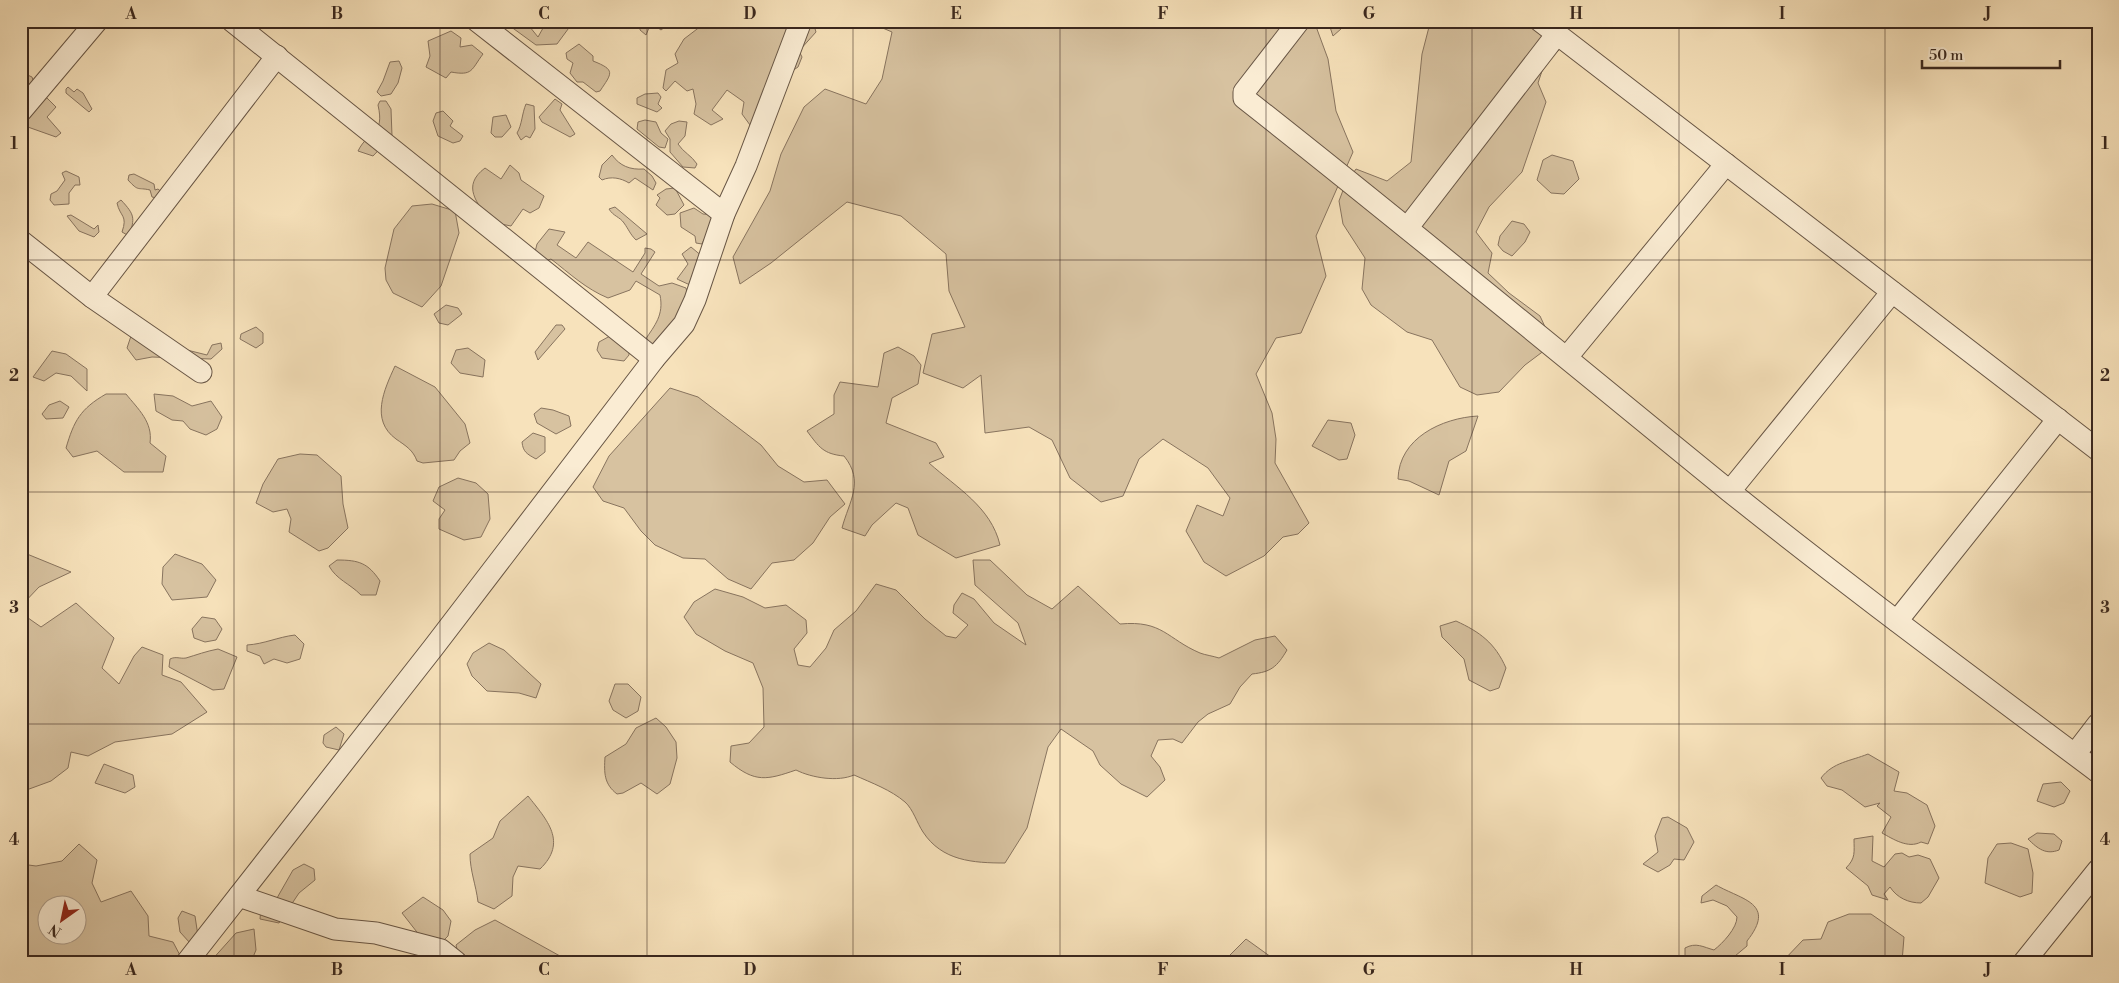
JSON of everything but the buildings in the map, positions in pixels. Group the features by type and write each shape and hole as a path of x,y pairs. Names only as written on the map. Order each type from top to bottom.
{"street":[{"path":"21,111 97,21"},
{"path":"232,21 654,359"},
{"path":"477,21 724,214"},
{"path":"187,962 654,359 684,324 696,300 724,214 746,166 801,21"},
{"path":"1299,21 1244,92 1244,98 1408,227 1730,491 1897,621 2098,772"},
{"path":"1540,21 2098,450"},
{"path":"1408,227 1557,34"},
{"path":"92,297 276,56"},
{"path":"1567,357 1726,164"},
{"path":"21,241 92,297 201,372"},
{"path":"1730,491 1892,292"},
{"path":"1897,621 2058,419"},
{"path":"2075,754 2098,724"},
{"path":"2024,962 2098,870"},
{"path":"239,896 335,928 376,933 441,950 456,962"}],"shaded area":[{"path":"503,21 525,21 538,37 547,21 574,21 557,44 536,45"},
{"path":"640,21 666,21 669,24 661,30 651,23 646,35 640,30"},
{"path":"695,21 813,22 816,32 799,51 802,57 798,67 786,75 760,129 750,125 742,114 744,102 727,90 712,110 723,119 711,125 694,114 696,104 693,89 687,91 675,81 666,91 663,88 666,70 678,63 675,54 684,39 701,26"},
{"path":"835,21 1314,21 1328,59 1336,111 1353,152 1316,236 1326,276 1301,333 1276,338 1256,374 1272,413 1276,439 1275,463 1309,523 1298,534 1283,537 1264,556 1226,576 1204,562 1186,531 1197,505 1223,516 1230,498 1208,468 1163,439 1139,459 1123,496 1101,502 1070,478 1052,440 1029,427 985,433 981,375 963,388 923,373 932,334 965,327 949,291 946,254 901,216 847,202 771,263 740,284 733,257 770,191 781,154 804,107 825,89 866,104 882,79 892,32 871,23 833,25"},
{"path":"1328,21 1350,21 1333,36"},
{"path":"1434,21 1556,21 1563,34 1558,51 1546,59 1538,83 1546,102 1522,172 1489,207 1476,232 1492,253 1488,273 1509,293 1540,316 1553,344 1525,365 1499,392 1477,395 1460,387 1432,340 1407,332 1371,305 1362,289 1365,258 1343,224 1339,201 1345,185 1356,169 1387,181 1411,162 1422,54 1429,27"},
{"path":"451,31 461,38 460,47 472,45 483,54 468,72 451,72 446,78 426,67 430,56 428,41"},
{"path":"579,44 593,56 593,61 605,67 610,73 600,91 596,92 583,82 577,82 570,73 573,63 567,59 566,53"},
{"path":"399,61 402,68 398,83 391,94 381,96 377,92 390,62"},
{"path":"21,72 32,77 35,86 28,96 21,94"},
{"path":"68,87 74,92 77,89 83,93 92,109 89,112 66,93"},
{"path":"658,93 661,97 658,104 662,108 657,112 637,104 637,98 645,94"},
{"path":"45,96 56,107 47,117 61,133 56,137 25,126 26,117"},
{"path":"555,99 562,104 560,110 575,134 570,137 542,122 539,117"},
{"path":"380,101 386,101 391,109 392,136 373,156 358,151 378,127 380,115 378,105"},
{"path":"526,104 534,106 535,129 530,138 526,136 521,140 517,133"},
{"path":"443,111 453,121 450,126 463,136 460,141 453,143 438,136 433,121 436,113"},
{"path":"506,115 511,127 502,137 495,137 491,133 493,117"},
{"path":"645,120 656,122 661,133 668,139 665,148 659,147 637,129 638,122"},
{"path":"679,121 687,122 685,136 678,144 697,164 695,168 683,167 670,152 670,139 665,131 671,124"},
{"path":"612,155 626,167 644,169 652,176 656,183 653,190 635,178 629,183 616,178 602,180 599,177 602,165"},
{"path":"1552,155 1573,161 1579,179 1564,194 1551,193 1537,180 1543,160"},
{"path":"510,165 519,173 521,180 544,196 539,208 530,213 523,209 511,226 491,222 477,201 473,188 474,181 485,168 501,179"},
{"path":"66,171 79,177 80,185 75,185 69,193 69,204 54,205 50,200 51,194 57,191 65,180 62,173"},
{"path":"134,174 154,184 155,190 158,189 164,194 161,199 152,197 150,190 134,186 128,180 129,175"},
{"path":"675,188 684,205 675,214 667,215 656,205 660,198 657,195 666,189"},
{"path":"121,200 129,209 133,221 129,236 122,232 124,219 117,203"},
{"path":"432,204 455,211 459,233 441,286 422,307 393,293 386,280 385,268 394,229 412,206"},
{"path":"615,207 647,234 636,240 622,221 609,209"},
{"path":"694,208 703,214 715,215 702,244 696,243 695,236 681,227 680,213"},
{"path":"71,215 94,229 98,225 99,232 94,237 79,231 67,216"},
{"path":"1512,221 1524,224 1530,232 1525,242 1512,256 1503,251 1498,245 1500,236"},
{"path":"549,229 565,232 557,245 576,258 588,242 633,272 645,253 645,248 651,249 655,252 641,274 659,286 672,283 686,288 689,301 654,351 645,340 660,314 660,295 636,281 630,290 608,298 585,285 551,259 542,262 534,256 537,244"},
{"path":"691,247 703,257 690,285 677,279 688,264 682,254"},
{"path":"446,305 458,308 462,314 448,325 439,323 434,314"},
{"path":"556,325 562,325 565,329 538,360 535,352"},
{"path":"256,327 263,333 263,343 256,348 240,339 241,334"},
{"path":"131,336 207,355 212,345 221,343 222,349 211,359 152,357 136,360 127,348"},
{"path":"610,336 629,346 629,355 624,361 602,358 597,350 599,342"},
{"path":"898,347 914,356 921,365 918,384 892,398 886,423 936,443 944,457 929,463 972,499 981,509 996,532 1000,545 956,558 918,535 908,508 896,503 872,525 865,536 842,528 854,492 854,474 844,456 831,454 822,449 807,431 834,414 834,395 840,382 878,387 884,353"},
{"path":"468,348 485,360 483,377 460,373 451,363 456,350"},
{"path":"52,351 66,354 87,369 87,391 71,376 56,373 44,381 33,377"},
{"path":"395,366 435,387 465,424 470,443 460,451 454,460 423,463 417,461 409,448 388,431 383,423 381,414 382,404"},
{"path":"670,388 698,397 761,445 778,466 804,482 827,480 845,504 830,517 813,543 794,560 772,563 751,589 728,579 705,559 683,558 655,545 641,531 624,508 603,501 593,487 609,456"},
{"path":"106,394 126,394 140,411 147,422 150,443 166,456 163,472 124,472 97,451 73,457 66,448 79,416 90,405"},
{"path":"154,394 173,396 192,406 211,401 222,417 217,429 206,435 190,429 183,421 172,420 156,411"},
{"path":"60,401 69,407 63,418 46,419 42,414 49,405"},
{"path":"541,408 569,416 571,426 556,434 537,423 534,414"},
{"path":"1478,416 1466,451 1449,461 1439,495 1409,481 1398,479 1400,465 1406,452 1425,433 1450,421"},
{"path":"1328,420 1351,423 1355,435 1347,459 1339,460 1312,446"},
{"path":"533,433 545,437 545,452 536,459 526,452 522,442"},
{"path":"300,454 317,455 341,476 343,504 348,528 328,548 319,551 289,532 291,519 287,509 273,512 256,503 263,484 278,459"},
{"path":"458,478 476,483 488,494 490,519 481,537 464,540 439,529 439,519 445,510 433,501 439,487"},
{"path":"27,554 71,572 39,587 21,606 21,560"},
{"path":"175,554 202,564 216,580 207,597 172,600 162,584 163,567"},
{"path":"337,560 357,562 367,566 380,581 376,595 361,595 339,578 329,566"},
{"path":"973,560 990,560 1027,595 1052,609 1078,586 1120,624 1146,625 1156,628 1202,654 1219,658 1255,640 1275,636 1287,650 1273,668 1252,674 1240,687 1230,704 1208,714 1198,722 1182,743 1173,739 1158,740 1151,756 1160,767 1165,780 1147,797 1121,784 1100,765 1093,751 1061,729 1048,747 1027,828 1005,863 970,861 949,855 931,842 905,802 887,790 854,775 833,779 810,775 796,770 762,778 747,774 730,762 731,746 749,743 764,727 763,688 753,663 725,651 696,634 684,617 694,602 715,589 743,597 765,608 786,605 806,620 807,633 794,649 798,665 810,667 826,648 834,630 856,611 876,584 896,590 925,619 946,636 956,638 968,625 953,613 954,605 962,593 974,599 994,623 1026,645 1018,623 975,585"},
{"path":"76,603 114,638 102,668 119,684 134,656 142,647 163,655 162,675 181,682 207,712 172,734 115,742 88,756 71,752 68,768 51,781 21,792 21,613 41,627"},
{"path":"202,617 215,619 222,629 216,640 205,642 194,638 192,629"},
{"path":"1456,621 1486,639 1502,659 1506,668 1499,688 1490,691 1469,680 1464,659 1442,637 1440,626"},
{"path":"295,635 304,644 300,659 287,663 274,659 264,664 260,656 247,651 247,645"},
{"path":"489,643 504,650 541,684 536,698 519,693 487,691 472,676 467,664 473,653"},
{"path":"218,649 237,657 224,689 213,690 169,667 170,659 172,658 186,658"},
{"path":"615,684 628,684 641,697 638,711 626,718 613,710 609,701"},
{"path":"656,718 666,727 676,742 677,758 670,784 657,794 641,783 623,793 617,794 607,782 605,757 626,744 636,728"},
{"path":"336,727 344,734 339,750 326,747 323,743 324,735"},
{"path":"1868,754 1899,772 1894,791 1907,793 1927,805 1935,826 1928,844 1921,842 1906,844 1882,833 1891,817 1877,806 1880,803 1865,807 1842,790 1827,786 1821,778 1831,768"},
{"path":"104,764 133,775 135,787 125,793 95,783"},
{"path":"2061,782 2070,791 2064,803 2054,807 2037,801 2043,784"},
{"path":"528,796 552,831 554,840 553,850 540,869 518,866 513,877 512,896 494,909 478,902 470,854 493,838 500,821"},
{"path":"1668,817 1687,828 1694,842 1684,860 1674,859 1670,865 1658,872 1643,864 1658,852 1655,836 1662,818"},
{"path":"2037,833 2054,834 2062,841 2059,850 2050,852 2035,846 2028,839"},
{"path":"1873,836 1872,861 1884,867 1895,854 1902,853 1909,857 1918,855 1930,859 1939,878 1928,897 1921,903 1904,899 1890,887 1884,894 1888,900 1872,895 1868,886 1846,868 1853,858 1854,839"},
{"path":"2011,843 2028,849 2033,873 2032,893 2020,897 1985,883 1988,858 1997,844"},
{"path":"79,844 97,860 92,883 101,902 131,891 148,916 149,936 173,942 183,961 117,962 112,958 109,962 21,962 21,864 36,866 62,861"},
{"path":"304,864 314,869 315,880 299,893 279,923 260,919 261,907 277,898 293,870"},
{"path":"1716,885 1752,904 1757,911 1758,918 1755,928 1747,941 1747,946 1729,961 1685,962 1685,948 1696,945 1714,950 1735,926 1737,917 1727,906 1713,900 1701,903 1702,896"},
{"path":"423,897 443,910 451,921 448,936 438,946 420,936 402,913"},
{"path":"182,911 195,916 198,936 190,943 180,932 178,918"},
{"path":"1849,914 1871,914 1904,937 1902,962 1782,962 1803,940 1821,939 1828,922"},
{"path":"495,920 560,956 592,962 460,962 456,945 475,930"},
{"path":"254,929 256,950 251,962 210,962 236,933"},
{"path":"1246,939 1278,962 1226,962 1229,956"}]}
